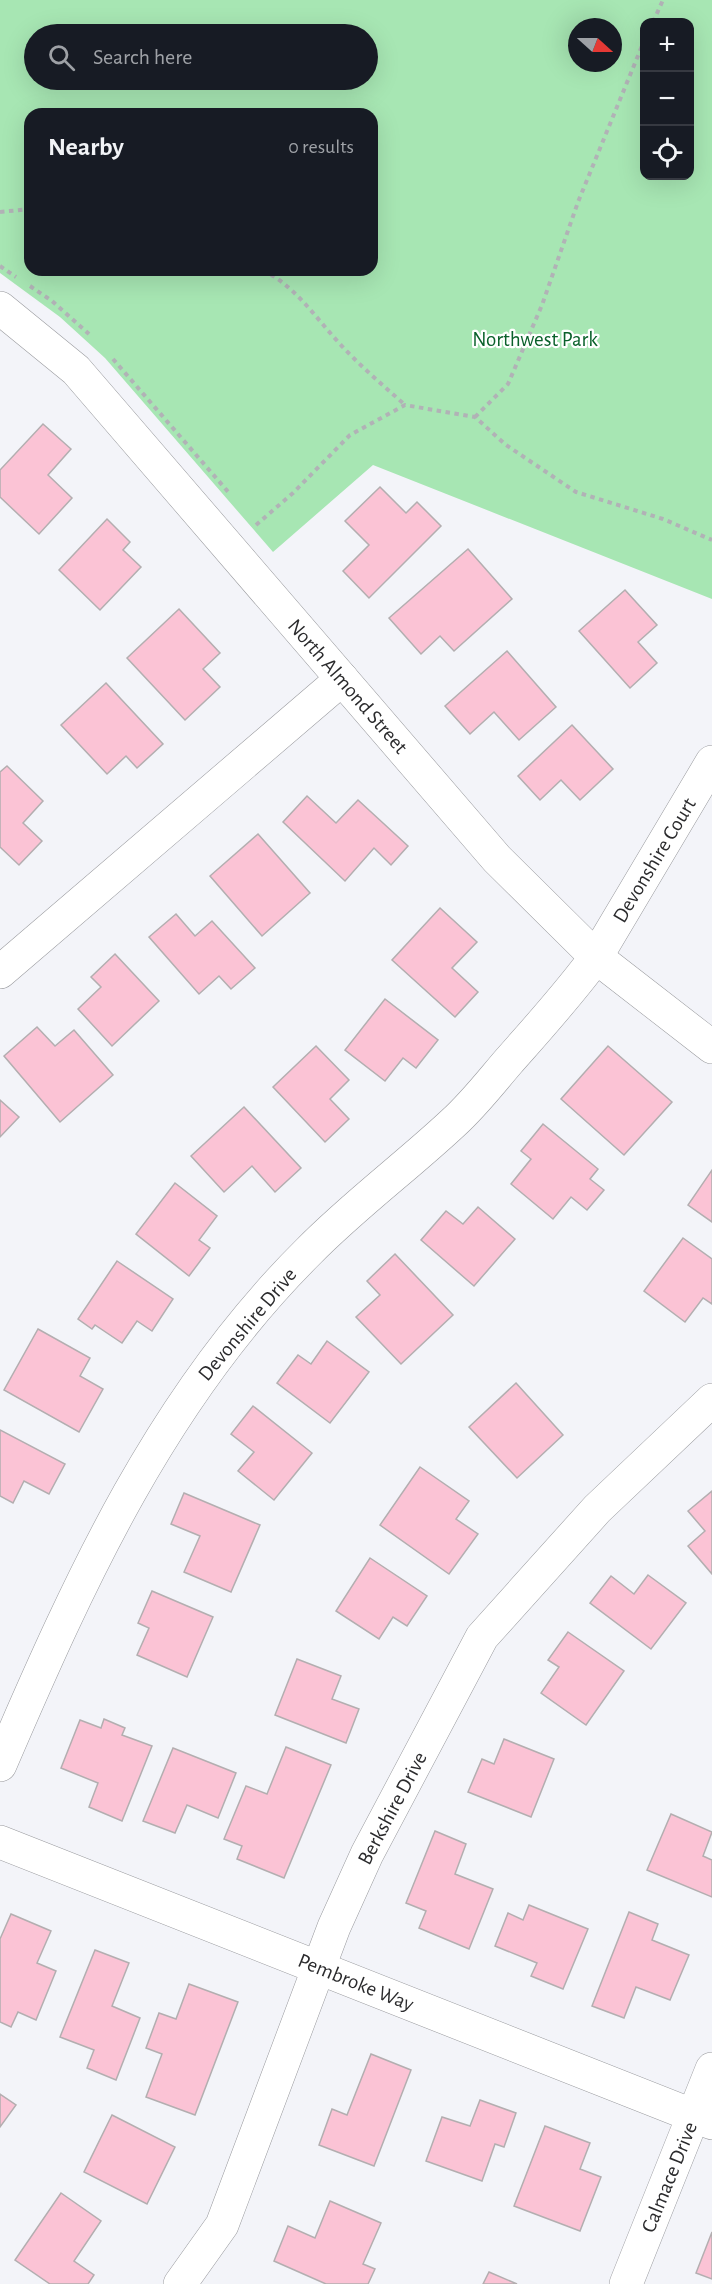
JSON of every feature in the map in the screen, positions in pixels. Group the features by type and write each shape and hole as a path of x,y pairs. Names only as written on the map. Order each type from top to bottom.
{"street":[{"name":"North Almond Street","path":"0,308 76,370 497,859 596,957 712,1047"},
{"path":"0,972 342,679"},
{"name":"Devonshire Court","path":"596,957 712,762"},
{"name":"Devonshire Drive","path":"0,1765 52,1644 117,1512 186,1398 244,1323 308,1251 455,1122 575,987 596,957"},
{"name":"Berkshire Drive","path":"180,2284 222,2225 334,1927 367,1854 482,1636 597,1509 712,1400"},
{"name":"Pembroke Way","path":"0,1842 703,2119"},
{"name":"Calmace Drive","path":"626,2284 703,2119 712,2069"}],"path":[{"path":"655,18 663,0"},
{"path":"475,417 508,384 542,305 578,202 640,53"},
{"path":"0,212 24,210"},
{"path":"276,276 313,311 340,344 405,405 475,417 506,445 576,492 663,519 712,540"},
{"path":"257,526 350,435 405,405"}],"green space":[{"name":"Northwest Park","path":"0,0 712,0 712,599 373,465 273,552 105,358 60,317 0,273"}],"building":[{"path":"43,424 71,449 48,475 72,498 39,534 0,497 0,470"},
{"path":"380,487 406,513 417,502 441,526 369,598 343,571 369,545 345,521"},
{"path":"107,519 130,542 123,550 141,567 100,610 59,570"},
{"path":"468,549 512,599 454,651 440,636 421,654 389,618"},
{"path":"625,590 657,625 638,642 657,663 630,688 579,631"},
{"path":"179,609 220,653 203,669 220,687 185,720 127,658"},
{"path":"507,651 556,707 519,740 494,712 470,734 445,706"},
{"path":"106,683 163,744 137,768 126,756 107,774 61,725"},
{"path":"572,725 613,769 580,800 561,780 540,800 518,776"},
{"path":"7,766 43,801 23,823 42,841 19,865 0,847 0,772"},
{"path":"307,796 336,823 358,800 408,846 391,865 374,848 345,881 283,822"},
{"path":"258,834 310,893 262,936 210,876"},
{"path":"440,908 477,942 452,968 478,992 455,1017 392,960"},
{"path":"176,914 195,936 212,921 255,968 231,989 219,976 199,994 149,937"},
{"path":"115,954 159,1001 112,1046 78,1009 101,987 91,977"},
{"path":"385,999 438,1040 416,1068 403,1058 385,1081 345,1050"},
{"path":"37,1027 55,1046 74,1030 113,1075 60,1122 4,1056"},
{"path":"316,1046 349,1080 330,1099 349,1119 325,1142 273,1087"},
{"path":"608,1046 672,1102 624,1155 561,1099"},
{"path":"0,1100 19,1117 0,1137"},
{"path":"244,1107 301,1168 275,1192 252,1166 224,1192 191,1156"},
{"path":"543,1124 598,1169 590,1179 604,1190 587,1210 571,1197 553,1219 511,1184 531,1159 521,1151"},
{"path":"712,1170 712,1222 688,1205"},
{"path":"175,1183 217,1216 199,1240 210,1248 189,1276 136,1234"},
{"path":"478,1207 515,1239 474,1286 421,1240 446,1211 463,1224"},
{"path":"683,1238 712,1259 712,1304 703,1298 685,1322 644,1291"},
{"path":"395,1254 453,1315 401,1364 356,1317 380,1295 367,1281"},
{"path":"117,1261 173,1299 152,1331 137,1321 122,1343 95,1325 92,1329 78,1319"},
{"path":"38,1329 90,1358 80,1376 103,1389 79,1432 4,1390"},
{"path":"327,1341 369,1372 330,1423 277,1383 298,1355 311,1364"},
{"path":"516,1383 563,1435 517,1478 469,1427"},
{"path":"253,1406 312,1453 274,1500 238,1471 254,1452 231,1434"},
{"path":"0,1430 65,1464 49,1494 24,1481 13,1503 0,1496"},
{"path":"420,1467 469,1501 456,1519 478,1534 449,1574 380,1525"},
{"path":"712,1491 712,1574 688,1546 705,1531 688,1511"},
{"path":"184,1493 260,1525 231,1592 184,1572 200,1536 171,1524"},
{"path":"370,1558 427,1596 407,1626 393,1617 379,1639 336,1611"},
{"path":"648,1575 686,1603 651,1649 590,1603 611,1576 634,1594"},
{"path":"152,1591 213,1617 187,1677 137,1655 149,1628 138,1623"},
{"path":"568,1632 624,1671 586,1725 541,1693 559,1667 548,1660"},
{"path":"297,1659 341,1676 332,1699 359,1709 346,1743 275,1715"},
{"path":"104,1719 125,1728 122,1735 152,1746 122,1821 89,1807 98,1783 61,1768 80,1720 101,1728"},
{"path":"504,1739 554,1759 531,1817 468,1792 482,1759 494,1764"},
{"path":"286,1747 331,1765 284,1878 237,1859 242,1846 224,1839 246,1786 267,1794"},
{"path":"173,1748 236,1773 218,1818 187,1805 175,1833 143,1821"},
{"path":"671,1814 712,1832 703,1856 712,1860 712,1897 647,1870"},
{"path":"435,1831 466,1844 455,1874 493,1889 469,1949 419,1928 426,1911 406,1903"},
{"path":"529,1905 588,1929 563,1989 531,1976 537,1963 495,1946 508,1913 523,1920"},
{"path":"629,1912 658,1924 652,1940 689,1955 670,2000 636,1987 624,2018 592,2006"},
{"path":"11,1914 51,1931 37,1963 56,1971 36,2020 18,2012 11,2027 0,2022 0,1939"},
{"path":"95,1950 129,1963 112,2006 140,2018 116,2080 87,2068 94,2050 60,2037"},
{"path":"189,1984 238,2002 195,2115 146,2097 162,2054 146,2048 159,2013 176,2019"},
{"path":"371,2054 411,2070 374,2166 319,2145 332,2109 347,2115"},
{"path":"0,2094 16,2105 0,2127"},
{"path":"480,2100 516,2113 504,2147 495,2144 482,2181 426,2161 442,2117 470,2126"},
{"path":"112,2115 175,2147 147,2204 84,2172"},
{"path":"545,2126 590,2143 580,2169 601,2177 580,2231 514,2206"},
{"path":"61,2193 101,2221 74,2261 94,2275 88,2284 50,2284 15,2260"},
{"path":"330,2201 381,2223 363,2264 375,2269 368,2284 326,2284 274,2261 288,2226 315,2238"},
{"path":"712,2232 712,2279 696,2273"},
{"path":"489,2272 517,2284 483,2284"}]}
